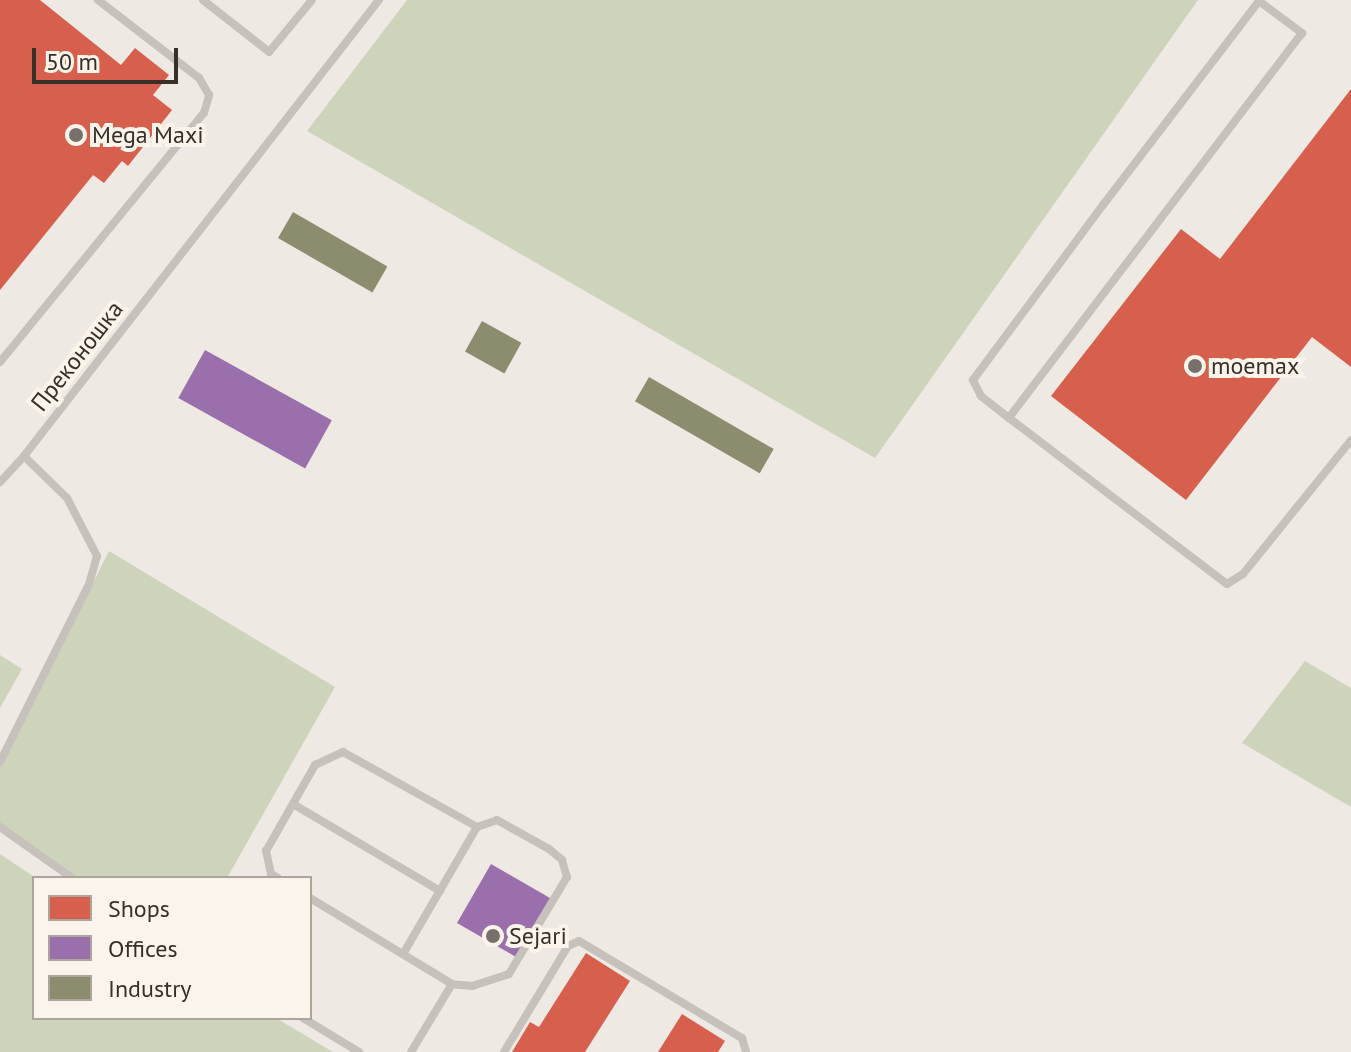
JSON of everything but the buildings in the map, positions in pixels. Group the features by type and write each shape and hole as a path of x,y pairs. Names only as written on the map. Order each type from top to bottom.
{"lane":[{"path":"0,362 204,113 209,95 199,78 98,0"},
{"path":"203,0 269,52 312,0"},
{"name":"Преконошка","path":"0,482 24,456 379,0"},
{"path":"1009,418 1302,33 1259,0 973,380 981,396 1009,418 1227,584 1243,574 1351,440"},
{"path":"0,762 89,584 97,556 67,498 24,456"},
{"path":"274,876 271,874 266,851 315,765 343,752 477,827"},
{"path":"293,804 440,891"},
{"path":"312,899 452,984 489,984 509,974 567,877 562,860 549,849 497,820 477,827 403,954"},
{"path":"0,827 69,876"},
{"path":"504,1052 568,946 579,941 742,1038 746,1052"},
{"path":"411,1052 452,984"},
{"path":"306,1020 359,1052"}],"green space":[{"path":"407,0 1198,0 875,458 307,131"},
{"path":"109,551 335,687 228,876 69,876 0,827 0,765"},
{"path":"0,655 22,669 0,708"},
{"path":"1305,661 1351,688 1351,807 1242,743"},
{"path":"0,854 33,876 32,1020 279,1020 333,1052 0,1052"}],"place":[{"name":"Mega Maxi","path":"76,135"},
{"name":"moemax","path":"1195,366"},
{"name":"Sejari","path":"493,936"}]}
